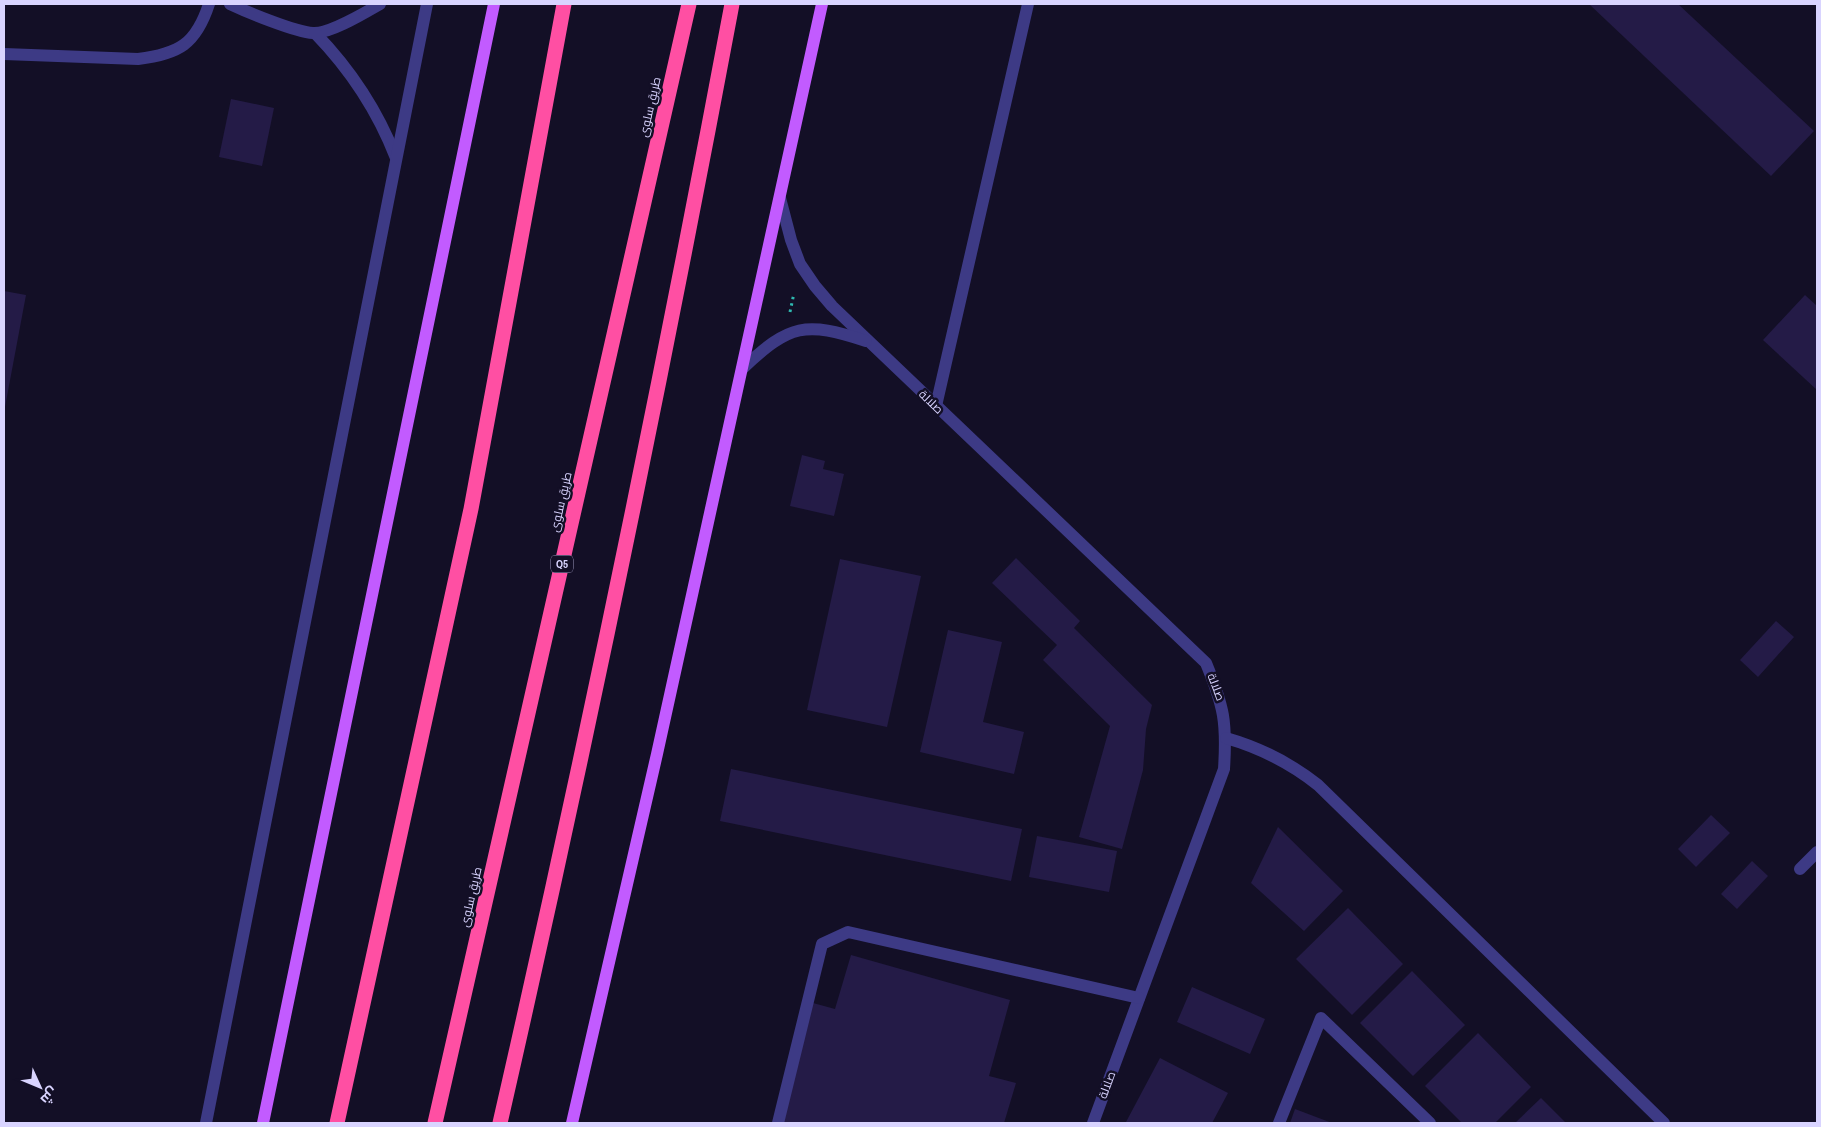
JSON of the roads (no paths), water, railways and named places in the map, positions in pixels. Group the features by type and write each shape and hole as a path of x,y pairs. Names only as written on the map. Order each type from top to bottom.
{"highway":[{"path":"337,1123 471,509 564,4"},
{"name":"طريق سلوى","path":"435,1123 689,4"},
{"path":"500,1123 565,839 656,403 732,4"}],"main road":[{"path":"263,1123 494,4"},
{"path":"572,1123 743,368 822,4"}],"street":[{"path":"4,54 138,59 155,57 181,48 191,40 199,30 209,4"},
{"path":"230,4 262,17 315,33 332,51 363,91 383,128 396,159"},
{"path":"315,33 346,22 380,4"},
{"path":"206,1123 427,4"},
{"path":"936,406 1028,4"},
{"name":"صلالة","path":"780,198 791,240 800,264 814,286 832,306 1206,663 1224,709 1226,738 1224,769 1093,1123"},
{"name":"صلالة","path":"743,368 766,347 785,334 811,328 832,330 870,342"},
{"path":"1226,738 1251,745 1275,756 1318,784 1664,1123"},
{"path":"1800,869 1817,852"},
{"path":"778,1123 822,944 848,932 1140,998"},
{"path":"1279,1123 1321,1018 1430,1123"}]}
